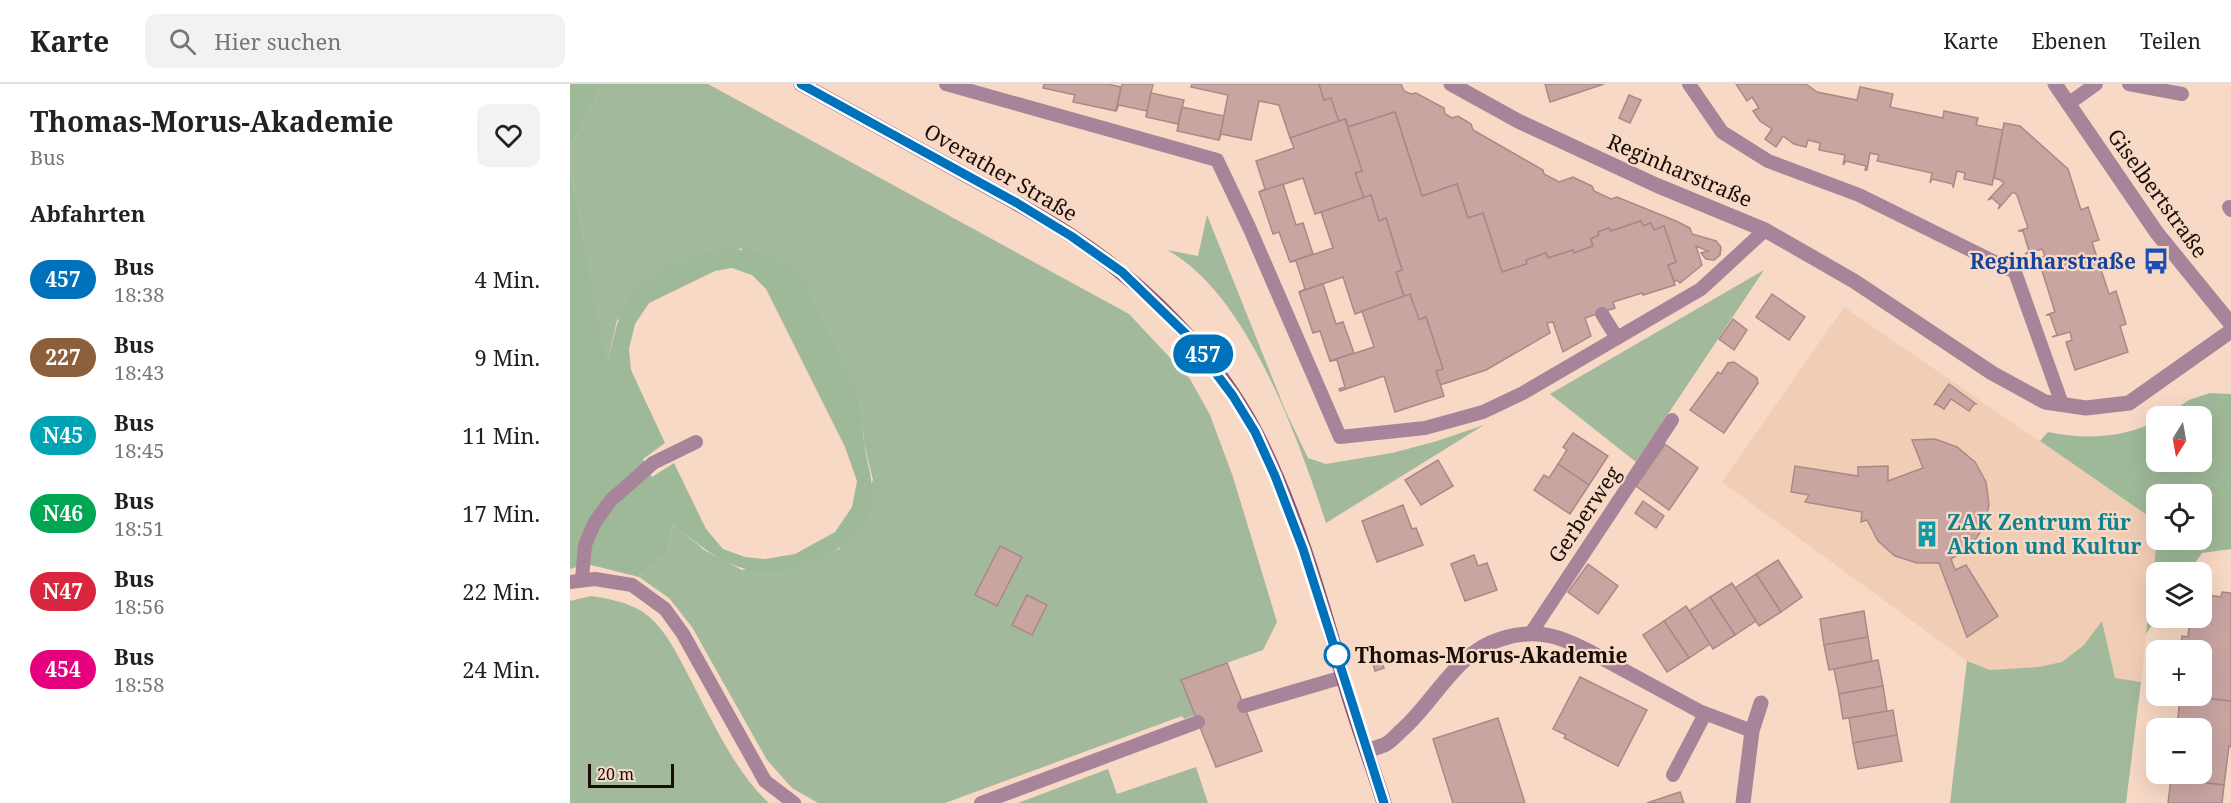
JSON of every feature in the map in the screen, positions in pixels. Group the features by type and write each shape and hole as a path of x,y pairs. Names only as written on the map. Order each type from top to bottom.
{"main road":[{"name":"Overather Straße","path":"801,84 1017,203 1071,236 1122,272 1188,336 1233,396 1255,432 1275,476 1303,549 1384,803"}],"street":[{"name":"Reginharstraße","path":"1451,84 1520,123 1656,185 1765,230 1854,281 1992,374 2045,402 2086,408 2129,402 2231,330"},
{"name":"Giselbertstraße","path":"2055,84 2157,233 2231,324"},
{"path":"1367,750 1386,744 1409,723 1470,653 1486,643 1531,633 1557,637 1596,655"},
{"path":"1743,803 1752,731 1761,703"}],"lane":[{"path":"946,84 1217,160 1249,227 1340,436 1425,428 1483,412 1523,393 1701,290 1765,230"},
{"path":"1689,84 1722,132 1768,161 1859,195 2015,272 2062,405"},
{"path":"2068,104 2096,84"},
{"path":"2129,84 2182,94"},
{"path":"1602,314 1617,338"},
{"name":"Gerberweg","path":"1531,633 1672,420"},
{"path":"696,442 653,463 611,500 595,522 585,545 576,581 607,580 632,585 665,609 683,634 765,781 794,803"},
{"path":"1596,655 1706,714 1752,731"},
{"path":"1244,706 1343,677"},
{"path":"1673,775 1706,714"},
{"path":"981,803 1198,722"}],"shaded area":[{"path":"1844,307 2146,514 2146,550 2156,550 2155,562 2146,562 2147,628 2141,682 2115,679 2084,645 2063,662 2038,667 1990,670 1967,661 1722,482"}],"green space":[{"path":"570,84 603,84 570,148"},
{"path":"603,84 708,84 1129,314 1190,379 1210,415 1233,477 1277,622 1263,650 1182,679 1195,715 1184,719 1182,716 945,803 818,803 792,788 767,760 692,627 669,598 639,577 667,553 673,524 704,550 742,570 839,549 873,480 864,443 861,407 741,248 617,320 607,364 570,166 570,148"},
{"path":"570,166 607,362 620,316 629,299 652,277 671,265 692,256 737,249 760,252 780,260 799,273 804,280 860,405 872,499 861,528 847,542 812,562 791,569 772,572 754,571 737,566 705,549 673,524 667,553 639,577 587,564 570,569","holes":["732,268 752,275 766,289 845,447 857,481 852,507 835,532 795,554 765,559 745,557 723,549 706,529 674,463 652,477 643,459 665,443 631,370 629,349 635,324 649,303 715,271"]},
{"path":"1207,215 1286,412 1308,458 1326,464 1392,453 1484,425 1326,523 1285,411 1246,334 1222,299 1196,271 1167,250 1198,256"},
{"path":"1764,270 1636,462 1550,394"},
{"path":"2210,393 2231,394 2231,549 2202,553 2196,562 2154,562 2156,550 2212,550 2212,484 2146,484 2146,514 2040,441 2048,432 2090,437 2117,434 2146,426 2146,472 2212,472 2212,406 2180,406 2189,400"},
{"path":"591,596 631,606 656,623 676,652 733,758 756,790 769,803 570,803 570,601"},
{"path":"2102,621 2115,678 2141,682 2126,803 1950,803 1967,661 1990,670 2038,667 2062,662 2084,645"},
{"path":"1196,767 1208,803 1018,803 1108,769 1117,794"}],"building":[{"path":"1044,84 1108,84 1121,87 1116,111 1073,102 1075,95 1043,88"},
{"path":"1122,84 1153,84 1146,117 1147,111 1119,105 1116,111"},
{"path":"1192,84 1319,84 1324,100 1331,98 1339,121 1290,138 1279,105 1259,101 1251,140 1221,134 1219,140 1228,95 1191,87"},
{"path":"1319,84 1401,84 1404,91 1411,94 1416,93 1444,108 1445,114 1452,118 1458,116 1471,124 1473,130 1543,170 1544,174 1559,182 1573,177 1611,199 1617,197 1676,221 1690,228 1692,234 1716,241 1721,247 1720,255 1714,260 1706,259 1701,253 1708,251 1696,246 1702,265 1680,283 1677,280 1674,282 1668,265 1676,262 1664,226 1654,230 1651,223 1643,226 1641,221 1611,231 1609,228 1598,232 1599,235 1591,239 1593,246 1574,253 1573,250 1548,258 1546,253 1526,260 1527,264 1502,272 1483,213 1468,218 1457,184 1422,196 1395,112 1348,127 1346,119 1339,121 1331,98 1324,100"},
{"path":"1545,84 1604,84 1550,102"},
{"path":"1736,84 1806,84 1817,92 1857,100 1860,87 1893,94 1890,107 1943,118 1944,111 1978,118 1976,125 2003,130 1992,185 1964,179 1965,173 1957,171 1953,188 1953,184 1932,179 1930,183 1932,173 1877,161 1879,155 1870,153 1867,170 1865,170 1866,166 1846,161 1843,165 1845,155 1819,150 1820,143 1808,140 1806,147 1794,144 1783,136 1776,147 1765,139 1772,129 1760,121 1753,111 1759,108 1752,97 1747,101"},
{"path":"1151,93 1184,100 1178,124 1146,117"},
{"path":"1629,95 1641,100 1630,123 1619,118"},
{"path":"1182,107 1224,116 1219,140 1177,131"},
{"path":"1395,112 1422,196 1457,184 1468,218 1483,213 1502,272 1527,264 1526,260 1546,253 1548,258 1573,250 1574,253 1593,246 1591,239 1599,235 1598,232 1609,228 1611,231 1641,221 1643,226 1651,223 1654,230 1664,226 1676,262 1668,265 1675,285 1613,302 1615,308 1585,318 1591,336 1563,352 1553,322 1547,323 1550,333 1486,370 1440,385 1436,371 1443,369 1426,317 1419,320 1410,294 1404,296 1396,272 1402,270 1386,218 1379,221 1371,195 1364,198 1355,173 1362,171 1345,119 1348,127"},
{"path":"1345,119 1362,171 1355,173 1364,198 1315,214 1303,178 1259,192 1265,189 1256,161 1294,148 1290,138"},
{"path":"2004,123 2020,126 2068,169 2081,210 2088,207 2099,240 2092,242 2109,294 2116,291 2126,324 2120,326 2128,352 2075,370 2066,342 2072,340 2070,332 2052,337 2057,335 2050,315 2046,315 2055,312 2038,258 2045,256 2042,249 2025,254 2029,251 2023,231 2018,231 2028,228 2017,195 2013,192 1998,209 2000,205 1992,198 1988,200 2004,183 1994,178"},
{"path":"1283,184 1296,225 1303,223 1313,254 1290,262 1279,232 1273,234 1259,192"},
{"path":"1371,195 1379,221 1386,218 1402,270 1396,272 1404,297 1355,314 1343,277 1299,292 1305,289 1296,261 1290,262 1333,248 1321,212"},
{"path":"1323,284 1336,324 1343,322 1354,353 1330,361 1320,331 1313,333 1299,292"},
{"path":"1410,294 1419,320 1426,317 1443,369 1436,371 1444,396 1395,412 1384,376 1340,391 1339,389 1345,387 1337,360 1330,361 1374,347 1362,311"},
{"path":"1772,294 1805,317 1789,340 1756,317"},
{"path":"1733,319 1747,330 1734,350 1719,339"},
{"path":"1734,362 1757,378 1758,383 1724,433 1690,410 1718,372 1721,374 1728,363"},
{"path":"1949,384 1976,404 1969,411 1951,399 1944,409 1934,405"},
{"path":"1573,433 1608,456 1589,485 1558,464 1567,450 1563,447"},
{"name":"ZAK Zentrum für Aktion und Kultur","path":"1935,439 1957,447 1975,462 1986,482 1989,505 1984,527 1970,547 1951,559 1955,570 1966,565 1998,616 1967,637 1939,563 1917,563 1895,556 1878,541 1867,520 1861,522 1862,512 1805,502 1809,495 1791,492 1795,466 1858,476 1858,467 1888,466 1888,481 1923,468 1912,440"},
{"path":"1665,444 1698,468 1669,510 1636,486"},
{"path":"1438,460 1453,486 1421,505 1405,480"},
{"path":"1558,464 1589,485 1570,514 1534,490 1544,475 1549,478"},
{"path":"1643,501 1664,516 1656,528 1635,513"},
{"path":"1403,505 1412,529 1416,528 1423,545 1377,562 1362,521"},
{"path":"1000,546 1022,557 997,606 975,595"},
{"path":"1474,555 1478,566 1487,563 1497,590 1465,601 1451,564"},
{"path":"1778,560 1802,597 1781,612 1756,574"},
{"path":"1588,564 1618,586 1598,614 1568,592"},
{"path":"1756,574 1781,612 1759,626 1735,588"},
{"path":"1732,583 1756,621 1735,635 1710,597"},
{"path":"2222,592 2231,593 2231,701 2212,699 2212,640 2181,640 2182,636 2188,637 2189,628 2212,628 2212,596 2221,597"},
{"path":"1027,595 1047,605 1032,635 1012,625"},
{"path":"1710,597 1735,635 1713,649 1689,611"},
{"path":"1686,606 1710,644 1689,658 1664,621"},
{"path":"1864,611 1868,637 1824,645 1820,619"},
{"path":"1664,621 1689,658 1667,672 1643,635"},
{"path":"1868,637 1872,661 1829,670 1824,645"},
{"path":"1378,651 1384,668 1375,671 1370,653"},
{"path":"1878,660 1883,686 1839,694 1834,669"},
{"path":"1227,663 1262,751 1216,767 1181,680"},
{"path":"1580,677 1647,710 1618,766 1564,738 1566,735 1553,729"},
{"path":"1883,686 1887,711 1843,719 1839,694"},
{"path":"2212,699 2231,701 2231,747 2229,746 2224,785 2212,784 2212,718 2178,718 2179,706 2212,706"},
{"path":"1893,710 1897,735 1853,743 1849,718"},
{"path":"1498,718 1525,803 1453,803 1433,739"},
{"path":"1897,735 1902,761 1858,769 1853,743"},
{"path":"2170,784 2224,785 2222,803 2168,803"},
{"path":"1680,792 1684,803 1647,803"}],"bus line":[{"name":"457","path":"801,84 1017,203 1071,236 1122,272 1188,336 1210,363 1255,432 1293,520 1384,803"}],"place":[{"name":"Reginharstraße","path":"2156,261"},
{"name":"ZAK Zentrum für Aktion und Kultur","path":"1927,534"},
{"name":"Thomas-Morus-Akademie","path":"1337,655"}]}
